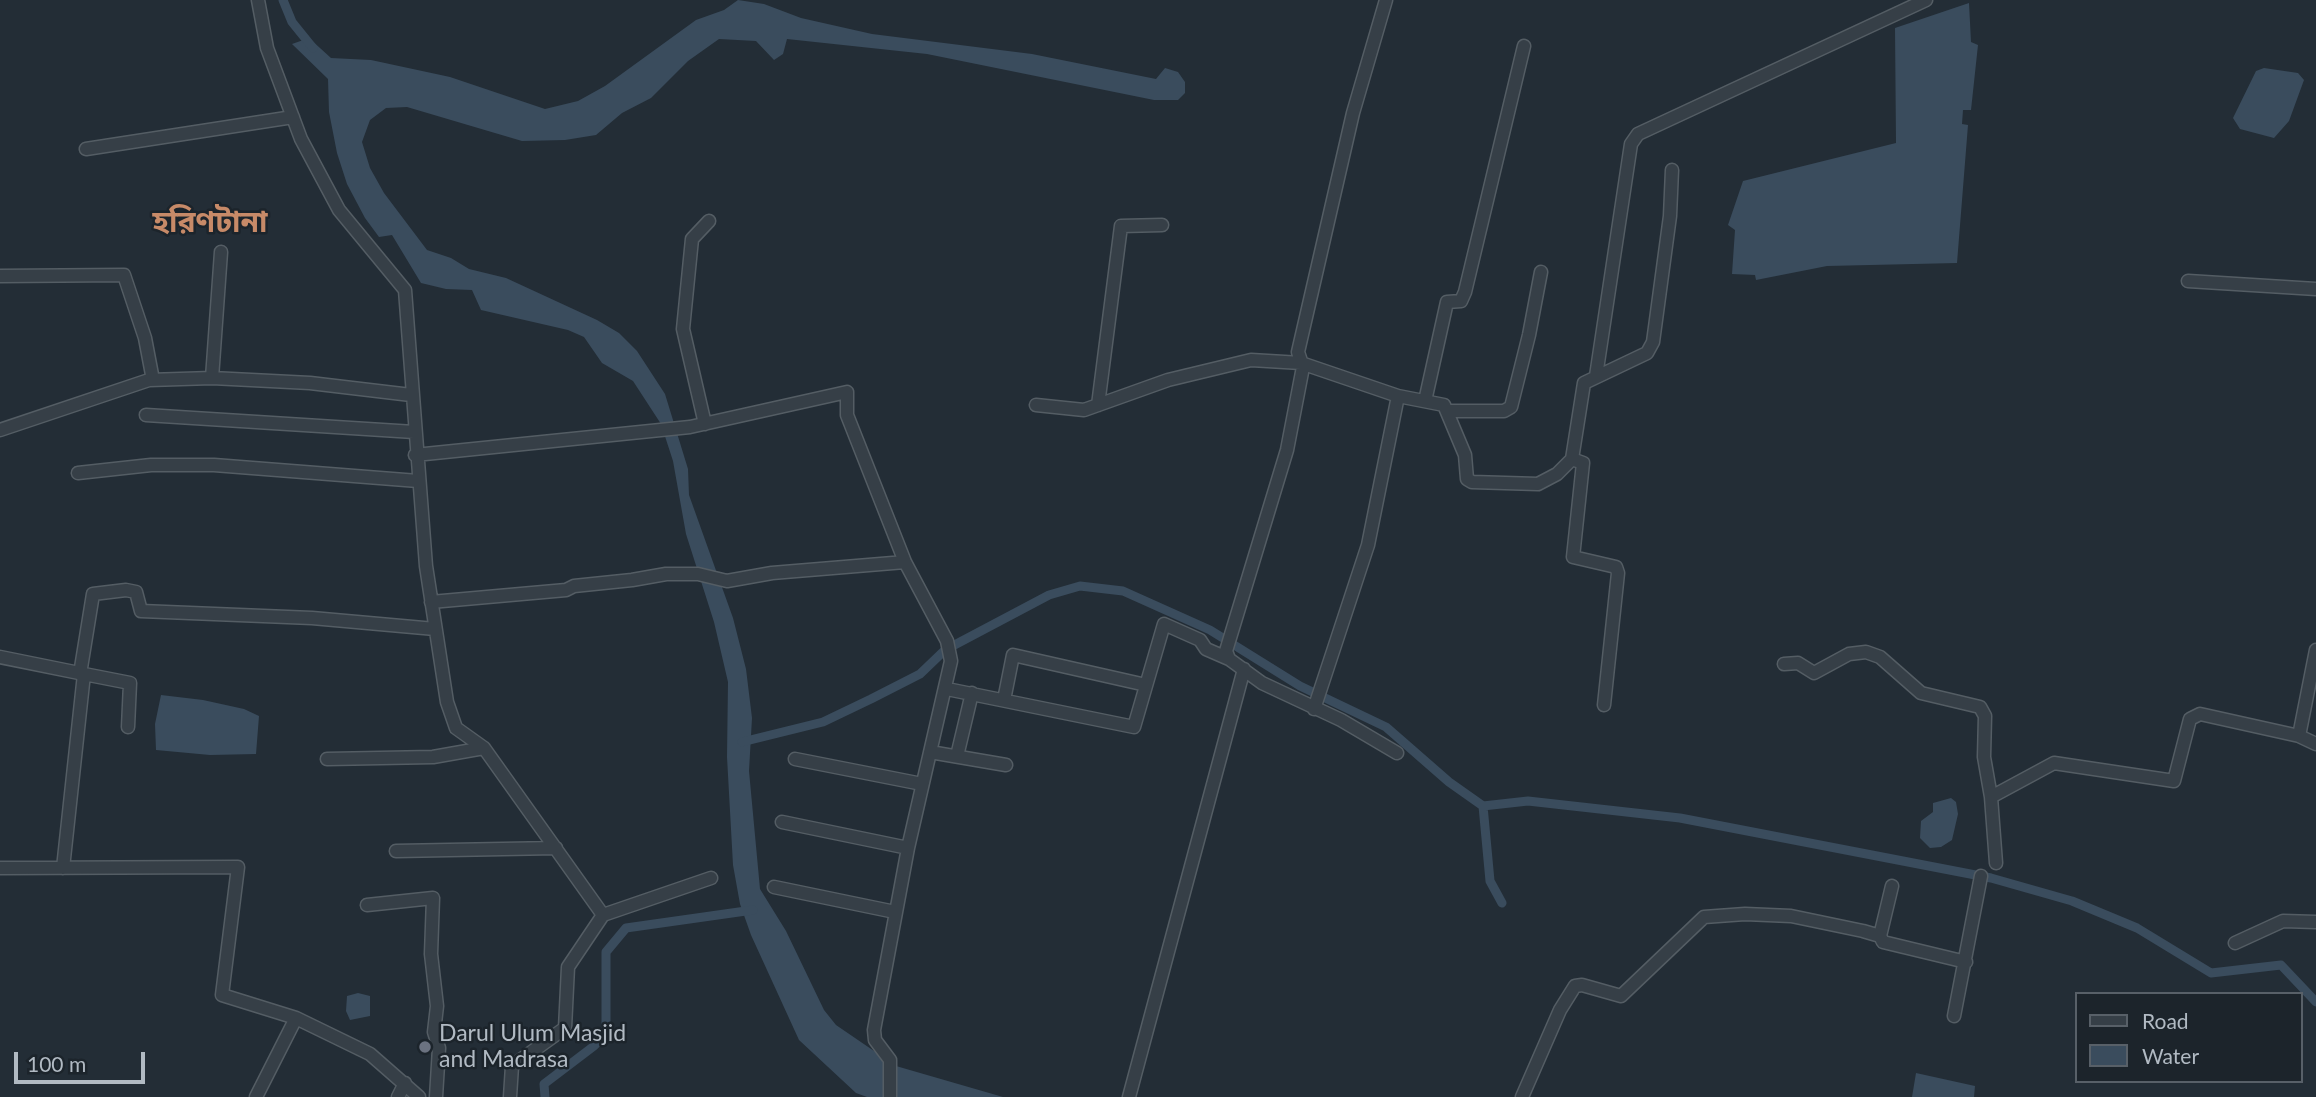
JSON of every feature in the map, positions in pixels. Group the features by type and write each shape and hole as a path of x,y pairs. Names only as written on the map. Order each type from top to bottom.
{"street":[{"path":"258,0 267,48 301,139 339,210 405,290 415,455 431,602 447,702 456,728 484,748 603,915"},
{"path":"1227,655 1232,629 1287,450 1301,363 1298,352 1350,127 1386,0"},
{"path":"1596,376 1631,144 1638,134 1926,0"},
{"path":"1426,401 1447,302 1461,301 1465,292 1524,46"},
{"path":"86,149 293,117"},
{"path":"1036,405 1084,410 1168,380 1251,360 1301,363 1398,397 1444,405 1449,411 1465,455 1465,474 1472,482 1538,484 1557,474 1572,459 1584,383 1647,353 1653,342 1670,216 1672,170"},
{"path":"705,424 683,329 692,239 709,221"},
{"path":"1098,405 1121,226 1162,225"},
{"path":"212,378 221,252"},
{"path":"1449,411 1504,411 1511,407 1541,272"},
{"path":"0,276 124,275 145,338 153,380"},
{"path":"2188,281 2316,289"},
{"path":"0,430 153,380 212,378 310,383 411,395"},
{"path":"415,455 690,427 848,392 848,415 905,562 947,641 951,661 947,689 908,848 874,1030 874,1040 890,1060 890,1097"},
{"path":"1314,709 1368,545 1398,397"},
{"path":"146,415 414,432"},
{"path":"1572,459 1583,463 1573,557 1616,567 1618,573 1604,705"},
{"path":"78,473 150,465 214,466 418,481"},
{"path":"431,602 566,590 575,586 632,580 666,573 698,574 727,581 772,573 905,562"},
{"path":"63,868 82,674 93,594 126,590 135,592 141,611 312,618 435,629"},
{"path":"947,689 1134,727 1164,624 1199,640 1206,649 1227,655 1262,684 1397,753"},
{"path":"2299,736 2316,650"},
{"path":"1784,664 1798,663 1814,673 1849,654 1867,652 1880,657 1922,694 1980,707 1985,716 1984,757 1991,797 1996,863"},
{"path":"1004,700 1013,655 1146,685"},
{"path":"0,657 130,683 128,727"},
{"path":"1129,1097 1244,669"},
{"path":"957,756 972,693"},
{"path":"1991,797 2054,763 2174,781 2192,715 2200,714 2299,736 2316,744"},
{"path":"327,759 433,757 484,748"},
{"path":"930,752 1006,765"},
{"path":"795,760 922,784"},
{"path":"782,822 908,848"},
{"path":"396,851 556,848"},
{"path":"0,867 238,867 222,995 296,1018 370,1054 419,1097"},
{"path":"1954,1016 1981,876"},
{"path":"508,1097 512,1066 565,1028 568,967 603,915 711,878"},
{"path":"1892,886 1880,936 1883,943 1966,962"},
{"path":"774,887 895,912"},
{"path":"367,905 433,898 431,954 438,1006 434,1032 439,1048 436,1097"},
{"path":"1522,1097 1560,1010 1575,986 1582,985 1621,996 1704,917 1745,914 1791,916 1880,936"},
{"path":"2235,943 2283,921 2316,922"},
{"path":"256,1097 296,1018"},
{"path":"398,1097 405,1083"}],"water":[{"path":"738,0 764,4 801,18 872,34 1032,54 1156,79 1165,68 1178,72 1185,82 1185,93 1178,100 1154,100 927,54 787,39 783,54 774,60 756,41 719,39 688,61 651,98 622,113 596,135 565,140 522,141 407,107 386,108 370,120 362,142 370,168 384,193 427,250 451,258 469,269 506,278 597,320 619,333 637,351 665,394 688,469 689,495 733,618 746,669 752,718 749,771 760,889 786,931 824,1010 836,1025 896,1066 1003,1097 867,1097 856,1093 799,1040 751,935 740,904 733,865 727,757 728,682 714,622 686,534 673,461 661,424 633,381 602,363 584,337 568,330 481,310 472,290 446,289 421,283 392,235 379,237 365,218 347,184 337,153 329,112 328,79 292,44 309,38 331,58 371,60 450,77 545,109 578,101 605,86 696,20 724,10"},
{"path":"1969,3 1971,42 1978,45 1971,110 1963,110 1962,124 1968,125 1957,263 1827,266 1756,280 1755,275 1732,274 1735,230 1728,225 1743,181 1896,143 1895,28"},
{"path":"2264,68 2298,73 2304,80 2289,121 2274,138 2240,129 2233,118 2256,71"},
{"path":"161,695 203,700 244,709 259,716 256,754 210,755 156,750 155,724"},
{"path":"1951,798 1956,802 1958,814 1952,840 1941,847 1930,848 1920,838 1921,821 1933,812 1933,803"},
{"path":"358,993 370,996 370,1016 350,1020 346,1011 347,996"},
{"path":"1916,1073 1975,1086 1974,1097 1912,1097"}],"waterway":[{"path":"283,0 292,22 313,48"},
{"path":"742,742 823,722 920,674 945,650 1049,595 1080,586 1123,591 1210,630 1300,686 1386,727 1449,782 1483,806 1528,801 1680,818 1991,878 2072,901 2137,928 2211,973 2281,965 2316,1002"},
{"path":"1483,806 1490,881 1502,903"},
{"path":"545,1097 544,1084 594,1046 606,1033 606,952 626,928 753,910"}],"place":[{"name":"Darul Ulum Masjid and Madrasa","path":"425,1047"}],"district":[{"name":"হরিণটানা","path":"210,222"}]}
